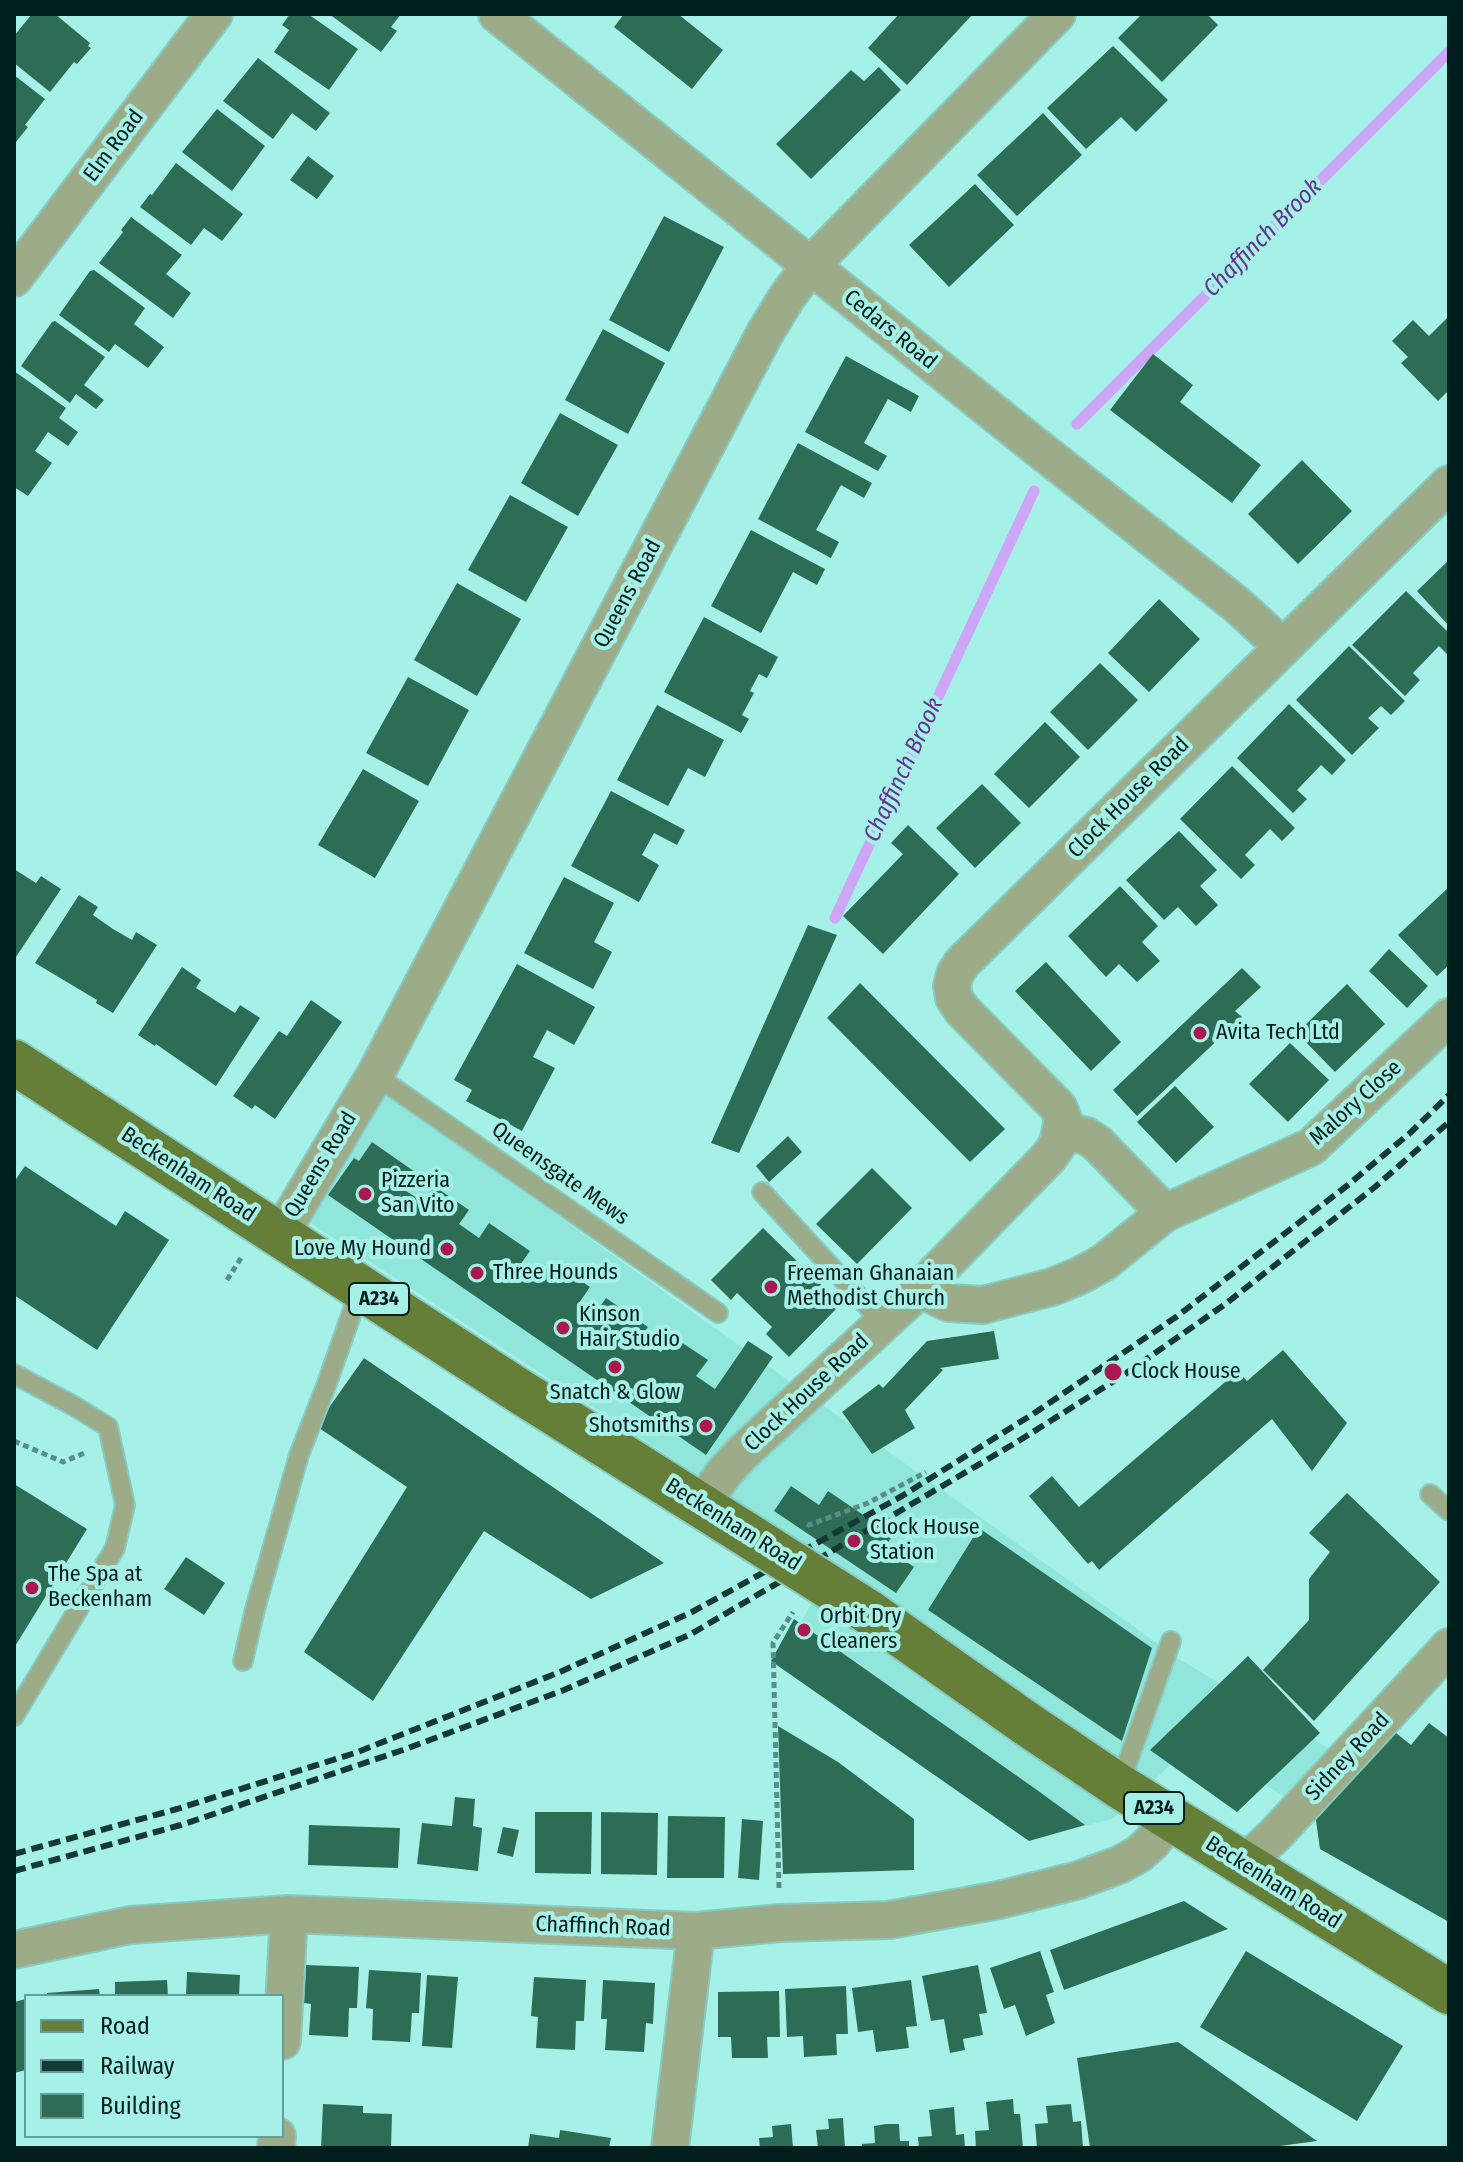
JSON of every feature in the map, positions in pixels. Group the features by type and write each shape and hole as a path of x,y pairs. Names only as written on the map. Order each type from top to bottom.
{"main road":[{"name":"Beckenham Road","path":"14,1062 513,1387 867,1611 1119,1786 1449,1992"}],"street":[{"name":"Elm Road","path":"14,278 214,14"},
{"name":"Cedars Road","path":"497,14 1236,604 1282,646"},
{"name":"Queens Road","path":"280,1235 375,1075 765,333 787,297 810,266 1057,14"},
{"name":"Clock House Road","path":"701,1505 742,1453 920,1289 1049,1157 1058,1144 1063,1119 1058,1107 962,1010 954,998 952,986 962,963 1449,484"},
{"name":"Malory Close","path":"1165,1213 1311,1147 1449,1017"},
{"path":"920,1289 949,1303 983,1305 1052,1287 1103,1263 1165,1213 1097,1143 1086,1136 1062,1130"},
{"name":"Sidney Road","path":"1244,1864 1275,1835 1449,1647"},
{"name":"Chaffinch Road","path":"14,1950 130,1925 289,1914 696,1931 780,1923 889,1920 999,1900 1079,1880 1139,1854 1170,1819"},
{"path":"284,2005 289,1914"},
{"path":"670,2148 696,1931"}],"lane":[{"name":"Queensgate Mews","path":"375,1075 718,1313"},
{"path":"762,1192 882,1322"},
{"path":"243,1661 299,1455 361,1287"},
{"path":"14,1374 108,1427 125,1505 115,1548 14,1716"},
{"path":"1430,1494 1449,1511"},
{"path":"1119,1786 1171,1641"}],"path":[{"path":"14,1441 63,1462 112,1442"},
{"path":"799,1519 809,1525 868,1503 926,1472"},
{"path":"780,1923 773,1643 800,1600"}],"shaded area":[{"path":"384,1092 1179,1659 1449,1820 1449,1893 1194,1743 1112,1819 1041,1837 777,1664 834,1564 303,1218"}],"building":[{"path":"32,14 55,14 90,43 88,46 91,48 77,64 74,62 50,92 14,63 14,36"},
{"path":"290,14 308,14 358,49 329,90 274,52 289,30 282,25"},
{"path":"329,14 401,14 391,27 397,31 381,52"},
{"path":"624,14 678,14 723,50 692,89 614,27"},
{"path":"899,14 973,14 907,85 868,48"},
{"path":"1142,14 1207,14 1218,25 1162,82 1118,38"},
{"path":"1113,46 1168,100 1136,132 1121,117 1086,149 1047,108"},
{"path":"258,58 330,113 316,131 292,113 273,139 223,101"},
{"path":"879,67 901,90 811,179 776,144 851,70 864,81"},
{"path":"14,75 45,99 16,142 14,140"},
{"path":"217,109 265,146 232,191 182,152"},
{"path":"1043,113 1082,155 1017,216 977,175"},
{"path":"308,156 334,176 317,199 290,180"},
{"path":"176,163 243,214 222,241 204,228 191,245 140,207"},
{"path":"975,184 1014,225 949,287 909,245"},
{"path":"664,216 724,247 669,352 609,320"},
{"path":"131,217 182,255 166,274 191,293 173,318 99,263"},
{"path":"94,270 145,308 134,324 164,347 148,368 115,344 109,352 59,315 90,271"},
{"path":"1449,316 1449,390 1438,401 1401,363 1408,357 1392,341 1413,320 1429,336"},
{"path":"55,321 105,357 84,385 104,400 96,409 76,394 70,403 21,366"},
{"path":"603,329 665,363 628,434 565,400"},
{"path":"1153,354 1193,385 1180,402 1261,465 1232,503 1110,410"},
{"path":"846,356 919,396 911,412 888,399 864,443 887,456 878,471 805,432"},
{"path":"14,371 66,408 59,418 78,432 68,446 48,432 35,451 52,463 28,496 14,487"},
{"path":"560,413 618,445 578,516 521,483"},
{"path":"798,443 872,483 864,498 841,485 816,530 839,542 831,558 758,519"},
{"path":"1302,460 1352,511 1298,564 1248,514"},
{"path":"510,495 568,527 526,602 468,570"},
{"path":"751,530 825,569 817,585 793,572 761,633 711,606"},
{"path":"1449,560 1449,626 1417,591"},
{"path":"457,583 521,619 477,696 414,660"},
{"path":"1406,591 1449,633 1449,656 1439,646 1413,673 1420,680 1405,696 1352,645"},
{"path":"1159,599 1200,639 1149,692 1108,653"},
{"path":"704,617 778,657 767,678 759,674 750,691 754,693 742,715 749,719 741,733 664,692"},
{"path":"1349,646 1405,701 1391,715 1381,706 1368,718 1379,728 1352,755 1296,700"},
{"path":"1100,663 1138,700 1088,750 1050,712"},
{"path":"408,677 469,710 428,786 366,753"},
{"path":"1289,704 1346,760 1332,775 1321,765 1297,790 1307,799 1293,813 1237,758"},
{"path":"657,705 724,740 705,777 688,768 668,806 617,780"},
{"path":"1045,722 1080,757 1029,808 994,774"},
{"path":"1232,766 1295,828 1282,841 1270,829 1245,855 1255,865 1241,879 1180,819"},
{"path":"363,769 419,801 375,878 318,845"},
{"path":"982,784 1021,823 975,868 936,828"},
{"path":"611,791 685,830 677,845 654,833 642,855 659,865 639,902 571,866"},
{"path":"908,825 959,874 883,954 843,916 903,854 891,843"},
{"path":"1179,831 1217,870 1200,886 1218,905 1196,926 1178,907 1164,920 1126,880"},
{"path":"14,869 36,883 41,876 61,889 14,960"},
{"path":"564,877 614,903 594,942 612,952 593,989 524,953"},
{"path":"1120,886 1158,926 1142,942 1160,961 1137,982 1119,964 1106,977 1068,936"},
{"path":"1448,888 1449,965 1437,976 1398,935"},
{"path":"79,895 98,907 93,915 113,929 132,940 136,932 157,945 113,1013 35,963"},
{"path":"808,925 837,935 739,1153 711,1143"},
{"path":"1389,949 1428,986 1407,1008 1369,971"},
{"path":"1046,962 1121,1042 1091,1071 1015,991"},
{"path":"517,964 595,1007 574,1045 547,1030 533,1057 555,1068 522,1131 466,1101 472,1090 454,1080"},
{"path":"182,967 201,980 196,988 235,1013 240,1005 260,1018 216,1086 138,1035"},
{"name":"Avita Tech Ltd","path":"1242,968 1261,987 1235,1011 1242,1017 1137,1116 1113,1090"},
{"path":"860,983 1005,1129 970,1162 827,1018"},
{"path":"1347,984 1385,1024 1335,1072 1297,1033"},
{"path":"311,1000 342,1022 275,1119 255,1105 252,1109 233,1096 279,1031 287,1036"},
{"path":"1290,1043 1329,1080 1288,1122 1249,1084"},
{"path":"1175,1086 1214,1127 1176,1163 1137,1122"},
{"path":"788,1136 802,1152 769,1182 756,1166"},
{"path":"372,1142 415,1172 403,1189 423,1202 434,1186 469,1210 459,1224 479,1238 489,1223 530,1251 520,1265 540,1278 552,1261 590,1287 579,1303 595,1314 606,1298 648,1327 640,1338 661,1352 672,1336 708,1360 696,1376 715,1389 748,1341 773,1357 706,1455 328,1195 354,1158 359,1161"},
{"path":"25,1166 116,1226 125,1211 169,1240 97,1350 14,1295 14,1182"},
{"path":"872,1168 912,1208 857,1264 816,1224"},
{"name":"Freeman Ghanaian Methodist Church","path":"763,1228 841,1304 789,1357 766,1334 772,1327 737,1293 731,1300 711,1280"},
{"path":"994,1331 999,1359 940,1368 943,1370 905,1410 915,1428 872,1454 842,1412 879,1384 883,1388 927,1341"},
{"path":"1283,1350 1347,1423 1312,1471 1272,1419 1099,1570 1092,1561 1088,1564 1029,1496 1052,1476 1079,1507 1238,1371 1247,1381"},
{"path":"364,1358 664,1563 591,1599 484,1531 373,1701 304,1652 407,1487 316,1426"},
{"name":"The Spa at Beckenham","path":"14,1484 87,1529 14,1648"},
{"name":"Clock House Station","path":"791,1486 819,1505 828,1491 893,1535 885,1547 914,1567 896,1593 774,1511"},
{"path":"1347,1493 1440,1582 1314,1721 1263,1670 1309,1620 1309,1579 1330,1552 1309,1533"},
{"path":"979,1528 1152,1648 1122,1741 928,1610"},
{"path":"186,1557 225,1583 204,1615 164,1589"},
{"path":"794,1619 1085,1825 1029,1841 771,1661"},
{"path":"1248,1656 1320,1733 1237,1812 1150,1750"},
{"path":"1429,1723 1449,1738 1449,1922 1320,1849 1315,1813 1391,1729 1411,1745"},
{"path":"778,1726 838,1762 914,1819 914,1870 783,1874"},
{"path":"455,1797 475,1799 473,1826 482,1828 478,1871 417,1864 422,1823 452,1826"},
{"path":"535,1812 592,1812 591,1874 535,1873"},
{"path":"601,1812 658,1813 657,1875 601,1874"},
{"path":"668,1816 725,1817 724,1878 667,1878"},
{"path":"742,1819 763,1821 759,1880 738,1878"},
{"path":"309,1825 400,1828 398,1868 308,1865"},
{"path":"503,1827 519,1830 513,1857 497,1853"},
{"path":"1184,1901 1228,1929 1064,1990 1050,1950"},
{"path":"1040,1951 1054,1992 1046,1995 1055,2023 1026,2036 1015,2005 1004,2009 990,1968"},
{"path":"1246,1951 1403,2046 1357,2121 1200,2027"},
{"path":"306,1965 359,1967 357,2008 349,2008 348,2037 309,2035 311,2004 304,2003"},
{"path":"978,1965 987,2013 979,2014 983,2035 963,2039 965,2050 950,2053 944,2019 931,2021 922,1976"},
{"path":"369,1970 421,1973 419,2013 412,2013 410,2042 372,2040 373,2009 366,2008"},
{"path":"187,1972 240,1975 239,1994 186,1994"},
{"path":"427,1975 458,1977 452,2048 422,2046"},
{"path":"534,1977 586,1980 584,2021 576,2021 575,2050 536,2048 538,2017 531,2016"},
{"path":"167,1980 168,1994 115,1994 115,1982"},
{"path":"603,1980 655,1983 653,2024 646,2023 644,2052 605,2050 607,2019 601,2019"},
{"path":"911,1980 917,2026 906,2027 909,2048 876,2052 873,2030 858,2032 852,1988"},
{"path":"846,1986 848,2034 836,2034 837,2055 804,2057 803,2036 787,2037 785,1989"},
{"path":"99,1989 100,1994 47,1994"},
{"path":"779,1991 780,2037 767,2037 768,2058 732,2058 731,2037 718,2037 718,1992"},
{"path":"24,2000 24,2070 14,2073 14,2002"},
{"path":"1178,2042 1317,2141 1265,2148 1090,2148 1077,2058"},
{"path":"1013,2099 1014,2114 1020,2114 1023,2148 976,2148 975,2131 989,2130 986,2102"},
{"path":"323,2104 363,2106 363,2113 392,2114 391,2148 321,2148"},
{"path":"1071,2104 1073,2122 1081,2121 1083,2148 1037,2148 1035,2124 1048,2123 1046,2106"},
{"path":"954,2107 956,2135 964,2134 965,2148 919,2148 918,2137 932,2136 929,2110"},
{"path":"843,2118 845,2148 818,2148 816,2130 829,2129 828,2119"},
{"path":"791,2124 793,2148 760,2148 759,2138 773,2137 772,2126"},
{"path":"899,2124 900,2141 909,2141 909,2148 862,2148 862,2144 875,2143 874,2126"},
{"path":"560,2130 611,2138 609,2148 528,2148 530,2134 559,2138"}],"waterway":[{"name":"Chaffinch Brook","path":"1077,424 1449,52"},
{"name":"Chaffinch Brook","path":"835,918 1034,491"}],"railway":[{"path":"14,1854 177,1809 355,1753 560,1672 692,1612 902,1496 1033,1414 1176,1317 1348,1185 1410,1133 1449,1095"},
{"path":"14,1871 181,1825 403,1750 564,1690 691,1634 1017,1442 1125,1374 1224,1305 1375,1187 1449,1122"}],"place":[{"name":"Avita Tech Ltd","path":"1200,1033"},
{"name":"Pizzeria San Vito","path":"365,1194"},
{"name":"Love My Hound","path":"447,1249"},
{"name":"Three Hounds","path":"477,1273"},
{"name":"Freeman Ghanaian Methodist Church","path":"771,1287"},
{"name":"Kinson Hair Studio","path":"563,1328"},
{"name":"Snatch & Glow","path":"615,1367"},
{"name":"Clock House","path":"1113,1372"},
{"name":"Shotsmiths","path":"706,1426"},
{"name":"Clock House Station","path":"854,1541"},
{"name":"The Spa at Beckenham","path":"32,1588"},
{"name":"Orbit Dry Cleaners","path":"804,1630"}]}
